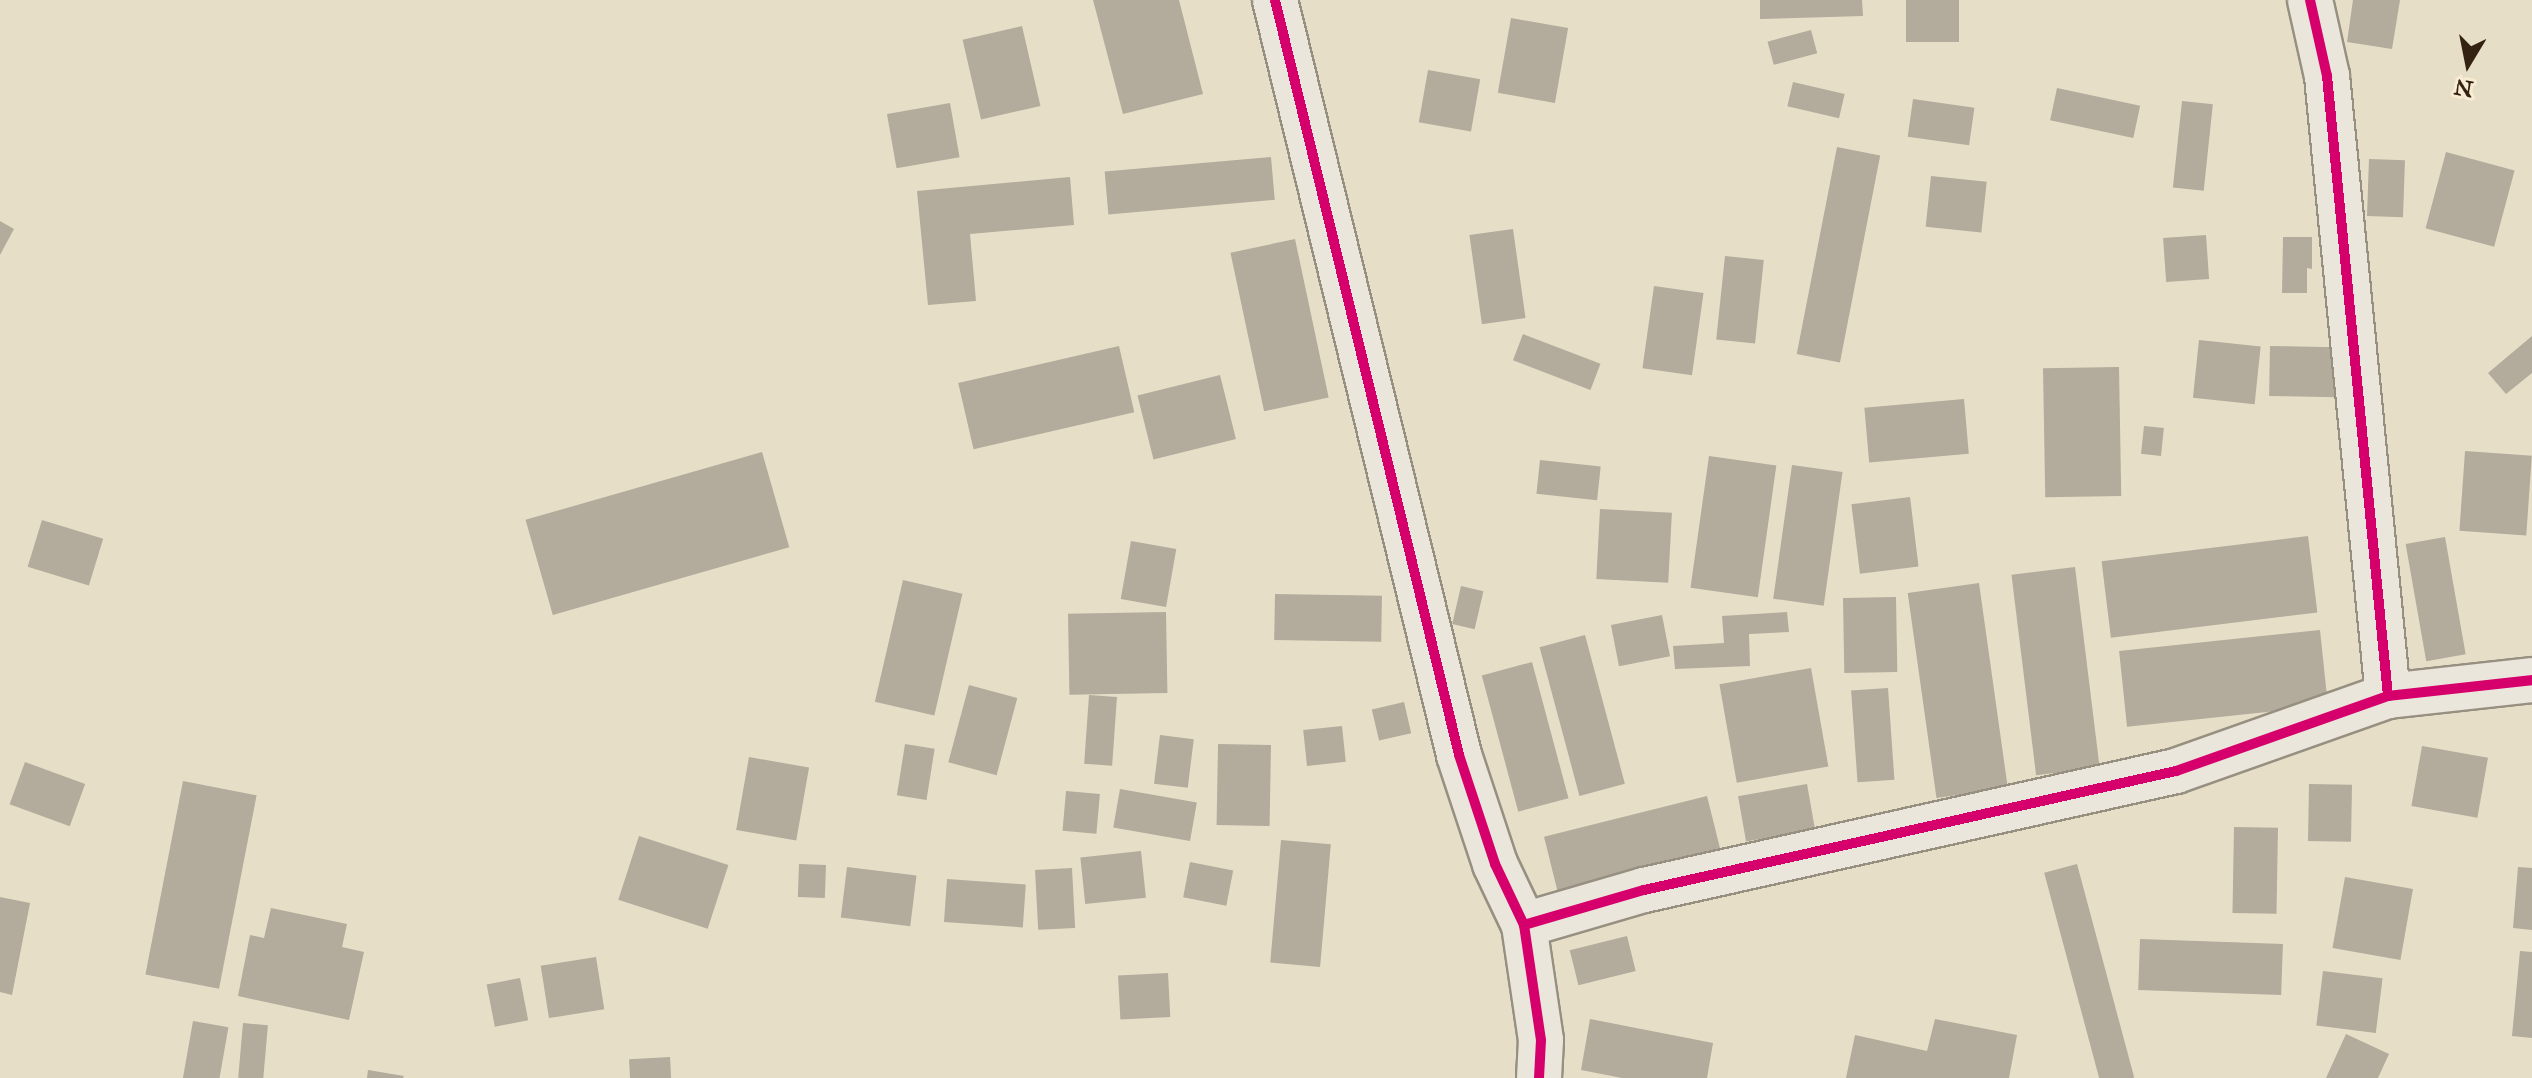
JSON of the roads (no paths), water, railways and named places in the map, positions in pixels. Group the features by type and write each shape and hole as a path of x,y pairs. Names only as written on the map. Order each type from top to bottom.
{"street":[{"path":"1275,0 1459,755 1495,864 1524,925 1541,1040 1539,1078"},
{"path":"2310,0 2327,76 2388,696"},
{"path":"1524,925 1644,890 2176,771 2388,696 2532,680"}]}
